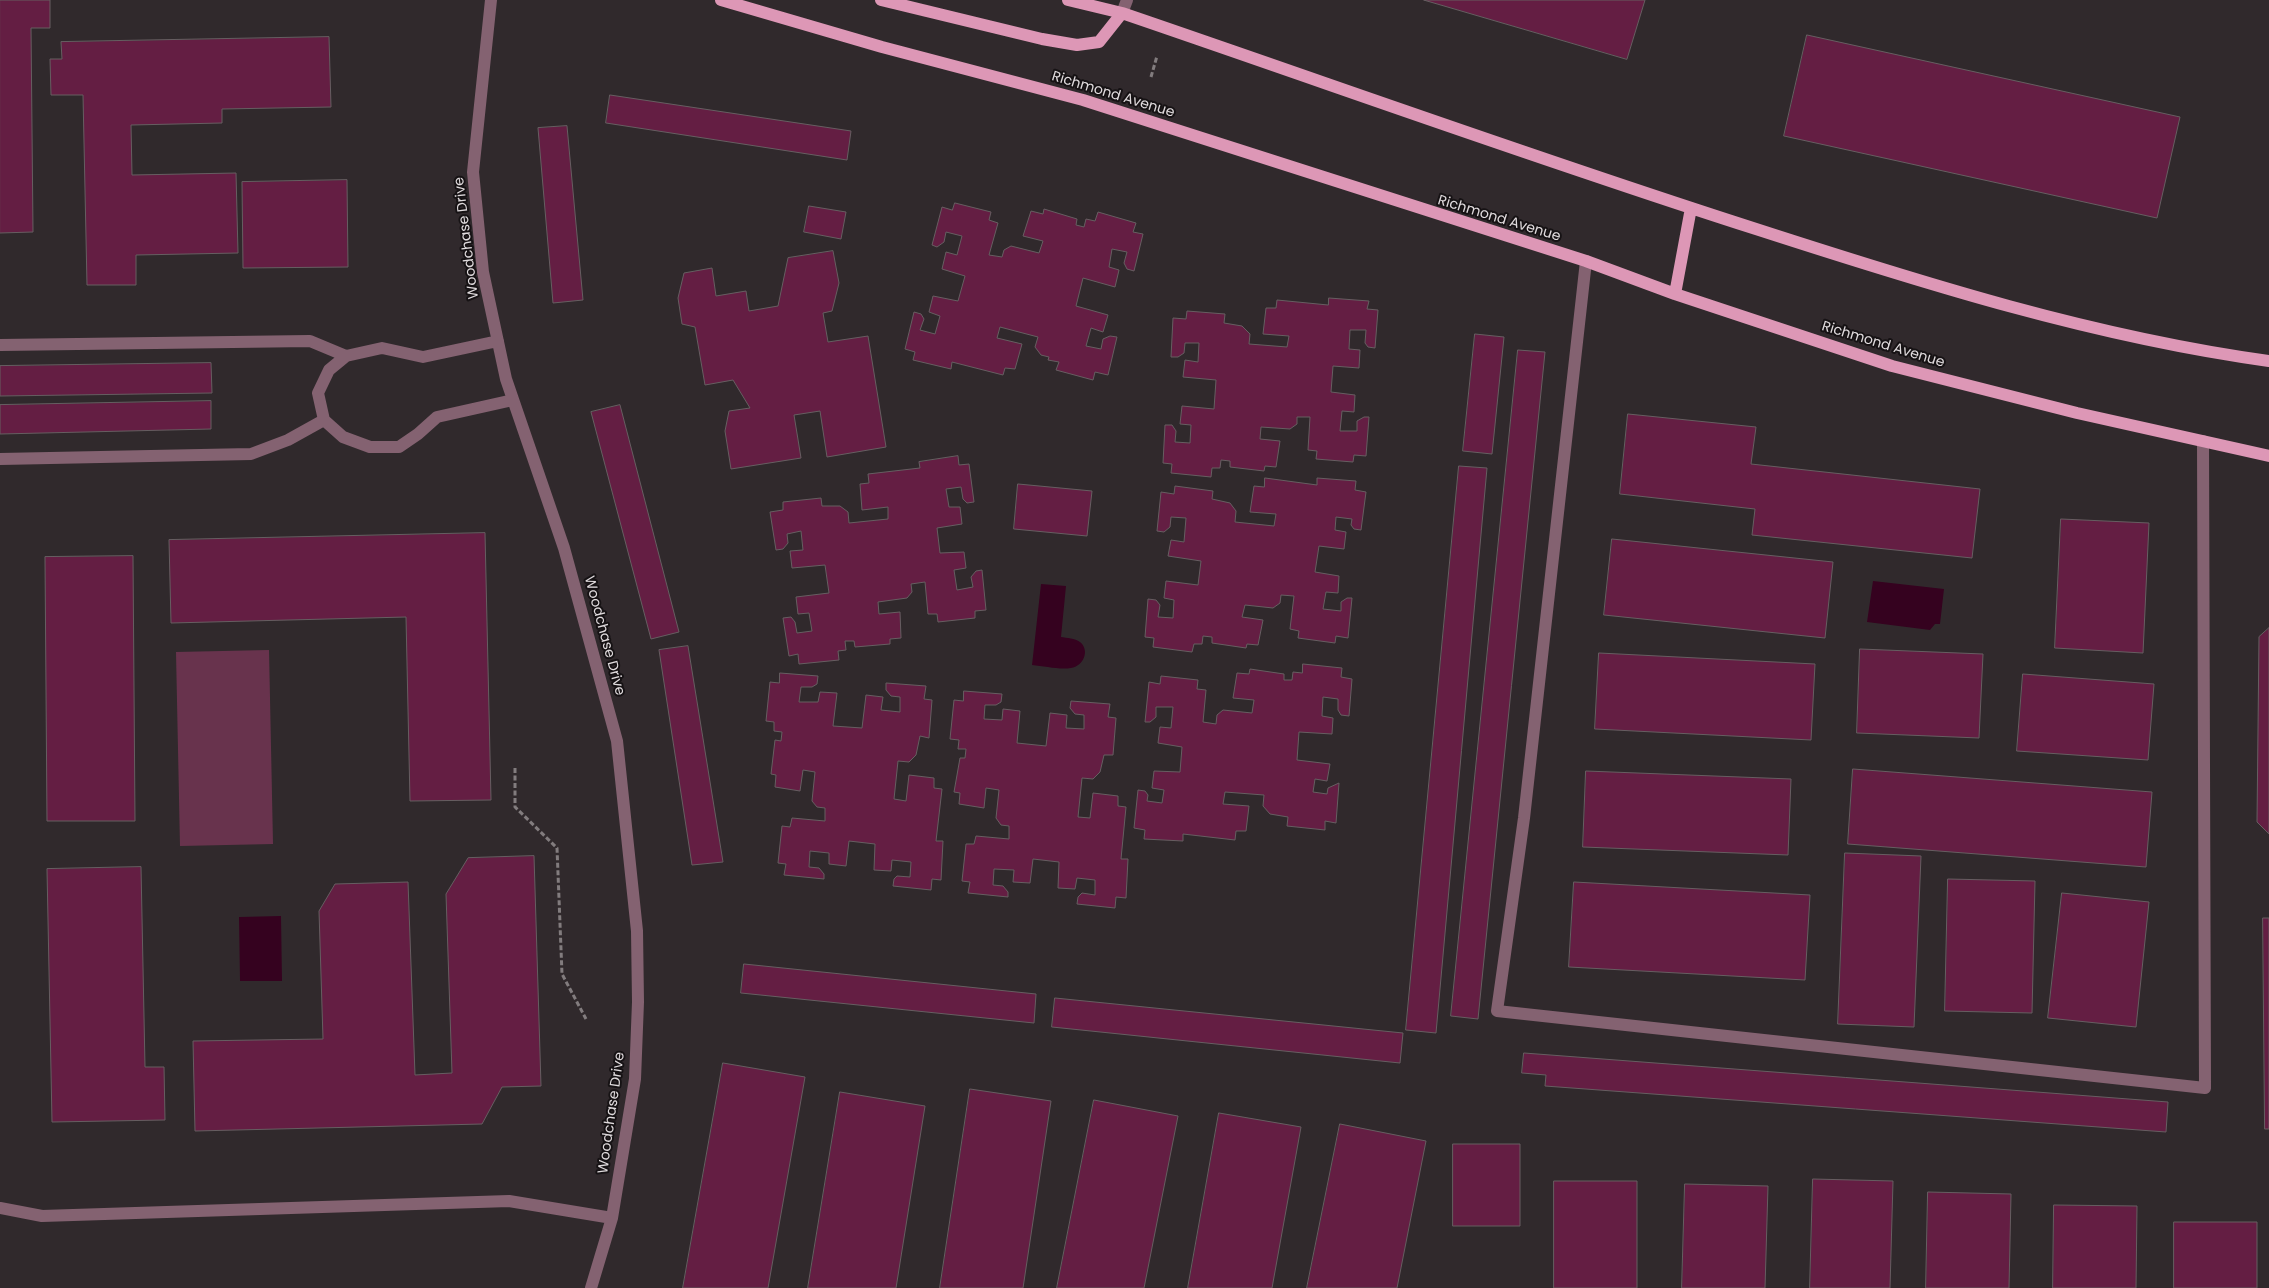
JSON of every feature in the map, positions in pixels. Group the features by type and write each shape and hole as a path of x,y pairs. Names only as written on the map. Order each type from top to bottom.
{"main road":[{"name":"Richmond Avenue","path":"723,0 882,47 1083,100 1586,261 1675,294 1892,366 2076,413 2269,456"},
{"path":"881,0 1042,39 1077,45 1099,42 1122,13"},
{"path":"1068,0 1122,13 1691,208 1882,270 2060,318 2154,340 2269,361"},
{"path":"1675,294 1691,208"}],"street":[{"name":"Woodchase Drive","path":"491,0 473,172 483,272 506,379 564,548 616,740 637,931 638,1002 635,1079 612,1218 591,1288"},
{"path":"1122,13 1127,0"},
{"path":"1586,261 1524,818 1498,1012 2205,1088 2203,441"},
{"path":"0,345 310,341 346,356"},
{"path":"498,341 423,357 382,348 346,356 329,370 318,394 324,420 343,437 370,447 399,447 418,434 437,417 513,400"},
{"path":"0,459 251,454 288,440 324,420"},
{"path":"0,1208 42,1216 509,1201 612,1218"}],"path":[{"path":"1151,76 1157,56"},
{"path":"514,768 515,807 557,848 562,974 586,1018"}],"shaded area":[{"path":"1873,581 1944,589 1940,624 1935,624 1930,630 1867,622"},
{"path":"1041,584 1066,586 1061,637 1071,638 1080,642 1085,649 1082,661 1076,667 1062,669 1032,665"},
{"path":"269,650 273,844 180,846 176,652"},
{"path":"281,916 282,981 240,981 239,917"}],"building":[{"path":"0,0 50,0 50,28 31,28 33,232 0,233"},
{"path":"1424,0 1645,0 1627,59"},
{"path":"1807,35 2180,117 2157,218 1784,136"},
{"path":"329,37 331,107 222,109 222,123 131,125 132,175 236,173 238,253 136,255 136,285 87,285 83,95 51,95 50,59 62,59 61,42"},
{"path":"610,95 851,131 847,160 606,123"},
{"path":"567,126 583,300 553,303 538,128"},
{"path":"347,180 348,267 243,268 242,182"},
{"path":"955,203 991,212 989,220 998,223 989,255 1002,257 1004,250 1011,246 1039,253 1043,241 1023,236 1031,211 1043,214 1044,209 1077,219 1076,225 1084,227 1086,219 1095,221 1098,212 1136,223 1133,232 1143,234 1134,271 1127,269 1124,263 1127,252 1112,249 1109,267 1119,270 1115,287 1083,278 1076,306 1108,315 1103,332 1091,328 1086,346 1101,349 1103,339 1110,336 1117,337 1108,375 1095,372 1093,380 1056,370 1059,362 1048,360 1049,357 1041,355 1035,347 1038,337 1000,327 997,338 1022,344 1015,369 1005,368 1003,375 952,362 951,369 913,360 915,352 905,349 914,312 921,314 924,319 920,330 935,334 940,316 929,312 933,296 958,301 965,276 942,269 946,252 957,255 962,236 946,232 944,242 937,247 932,245 942,207 952,210"},
{"path":"809,206 846,212 841,239 804,232"},
{"path":"833,251 839,283 832,311 823,313 828,342 868,336 886,447 827,457 820,411 794,415 801,458 731,469 725,431 729,411 750,408 733,380 705,385 695,327 682,324 678,298 684,273 712,268 716,296 746,291 749,311 778,306 788,258"},
{"path":"1329,298 1369,301 1367,309 1378,310 1375,348 1368,347 1365,343 1366,330 1350,330 1349,349 1360,350 1359,368 1333,366 1331,392 1355,395 1354,412 1342,411 1340,431 1357,431 1357,421 1364,417 1369,417 1366,456 1354,455 1353,462 1316,459 1317,451 1308,450 1310,417 1297,417 1297,424 1290,429 1261,427 1260,439 1280,441 1276,467 1265,466 1264,471 1230,467 1230,461 1221,460 1220,468 1212,468 1211,477 1171,473 1172,464 1163,463 1165,425 1172,425 1176,431 1175,442 1190,443 1191,425 1180,424 1182,406 1214,409 1216,380 1183,377 1185,360 1198,362 1199,343 1185,343 1184,353 1178,357 1171,357 1173,318 1186,319 1187,311 1225,314 1224,323 1242,326 1250,334 1249,344 1287,347 1289,336 1263,334 1266,308 1276,308 1277,300 1328,305"},
{"path":"1475,334 1504,337 1492,454 1463,451"},
{"path":"1518,350 1545,352 1478,1019 1451,1016"},
{"path":"211,363 212,393 0,396 0,366"},
{"path":"211,401 211,429 0,434 0,405"},
{"path":"620,405 679,632 651,639 591,412"},
{"path":"1628,414 1756,427 1751,464 1980,489 1972,558 1752,535 1755,509 1620,494"},
{"path":"958,456 959,465 969,464 974,502 967,503 963,499 961,487 946,489 949,507 960,507 962,524 937,528 940,553 964,552 966,568 954,570 957,590 973,587 971,577 976,571 982,570 986,610 975,611 975,618 938,622 937,614 928,614 925,582 911,584 912,592 907,598 878,602 879,614 900,612 901,638 890,639 890,644 855,647 854,641 845,641 846,650 838,651 839,660 799,664 798,654 789,656 783,618 791,617 795,622 797,633 812,631 809,613 798,614 796,597 829,593 825,565 792,568 790,551 803,550 801,531 787,534 788,543 783,549 776,550 770,512 783,510 783,502 821,498 822,506 840,506 848,512 849,523 888,519 888,507 862,510 860,484 869,483 868,474 920,468 919,462"},
{"path":"1459,466 1487,468 1436,1033 1406,1030"},
{"path":"1265,478 1317,485 1317,478 1356,481 1355,490 1366,492 1361,530 1354,529 1351,525 1352,519 1336,517 1335,530 1346,532 1344,549 1319,546 1315,572 1339,576 1338,593 1326,592 1323,609 1341,611 1341,602 1347,598 1352,598 1348,638 1336,636 1335,643 1298,638 1299,631 1290,629 1294,596 1281,595 1280,603 1273,608 1245,605 1242,617 1263,620 1258,645 1247,644 1246,648 1212,643 1212,637 1203,636 1202,644 1194,644 1192,652 1153,647 1154,638 1145,637 1148,599 1156,600 1160,605 1158,617 1173,618 1174,600 1164,598 1166,581 1198,585 1201,561 1168,556 1171,540 1184,542 1186,518 1171,517 1170,527 1164,532 1157,531 1161,492 1174,494 1175,486 1213,491 1212,499 1230,503 1236,511 1235,522 1274,526 1276,514 1250,512 1254,486 1264,487"},
{"path":"1018,484 1092,491 1087,536 1014,529"},
{"path":"2061,519 2149,523 2143,653 2055,648"},
{"path":"485,533 491,800 410,801 406,617 171,623 169,540"},
{"path":"1612,539 1833,562 1825,638 1604,615"},
{"path":"133,556 135,821 47,821 45,557"},
{"path":"2269,628 2269,834 2257,822 2259,637"},
{"path":"688,646 723,862 692,865 659,650"},
{"path":"1860,649 1983,654 1979,738 1857,733"},
{"path":"1599,653 1815,664 1811,740 1595,729"},
{"path":"1303,664 1342,668 1341,677 1352,679 1349,716 1341,715 1338,710 1338,699 1323,697 1322,716 1333,718 1332,734 1299,732 1297,760 1330,764 1327,781 1315,779 1313,792 1327,794 1328,788 1339,783 1336,823 1325,821 1325,830 1287,826 1288,817 1270,814 1263,806 1264,795 1225,792 1223,804 1249,806 1246,831 1236,831 1235,840 1183,834 1183,841 1144,839 1145,830 1134,828 1138,790 1145,791 1148,795 1147,801 1162,803 1164,790 1152,788 1154,771 1180,772 1182,747 1158,743 1160,727 1171,728 1173,707 1156,707 1156,717 1150,722 1145,722 1149,682 1160,684 1161,676 1198,680 1197,689 1206,690 1203,722 1216,724 1217,715 1223,710 1252,713 1254,700 1233,698 1237,673 1249,674 1250,669 1284,674 1284,680 1292,680 1293,672 1302,673"},
{"path":"780,673 818,676 817,684 812,687 801,687 799,702 818,702 820,692 837,693 833,726 862,728 866,695 883,697 881,710 900,712 900,697 891,696 886,690 886,683 926,686 924,699 932,700 929,738 920,736 916,755 909,762 898,761 894,799 906,801 909,775 934,778 934,788 942,789 936,841 943,841 941,880 932,879 931,890 893,886 894,879 897,876 910,877 911,862 892,860 891,871 874,870 875,844 849,841 846,866 829,864 829,853 810,851 809,867 819,868 824,874 824,879 784,875 786,864 778,863 782,826 790,827 792,818 825,821 825,808 817,807 812,801 815,772 803,770 800,791 775,787 776,775 771,774 775,740 781,741 782,732 774,731 774,722 766,721 770,682 779,683"},
{"path":"2023,674 2154,684 2148,760 2017,751"},
{"path":"964,691 1002,694 1001,702 996,705 985,705 984,719 1002,720 1003,709 1020,711 1017,743 1046,746 1050,713 1067,715 1066,728 1084,729 1084,715 1075,714 1070,708 1071,701 1110,704 1108,717 1116,718 1113,755 1104,755 1100,772 1093,779 1082,778 1078,817 1090,818 1093,793 1118,796 1118,806 1126,807 1121,859 1128,859 1126,898 1116,897 1115,908 1077,904 1078,897 1082,893 1095,895 1095,880 1077,878 1075,889 1058,888 1059,862 1033,859 1030,883 1013,882 1014,870 994,869 993,885 1003,886 1008,892 1008,897 968,893 970,882 962,881 966,844 974,844 976,836 1009,839 1009,826 1001,825 996,818 999,790 986,788 984,808 959,804 960,793 954,792 960,758 965,758 966,749 958,749 959,740 950,739 954,700 963,701"},
{"path":"1853,769 2152,792 2146,867 1848,844"},
{"path":"1586,771 1791,779 1788,855 1583,847"},
{"path":"1845,853 1921,856 1914,1027 1838,1024"},
{"path":"534,856 541,1086 502,1087 482,1124 195,1131 193,1041 323,1039 319,911 335,884 408,882 415,1075 452,1073 446,894 468,858"},
{"path":"141,867 145,1067 164,1067 165,1120 52,1122 47,869"},
{"path":"1948,879 2035,881 2032,1013 1945,1011"},
{"path":"1574,882 1810,895 1805,980 1569,967"},
{"path":"2062,893 2149,902 2136,1027 2048,1018"},
{"path":"2263,918 2269,918 2269,1129 2265,1129"},
{"path":"744,964 1036,994 1034,1023 741,993"},
{"path":"1055,998 1403,1033 1400,1063 1052,1027"},
{"path":"1524,1053 2168,1102 2166,1132 1545,1086 1546,1075 1522,1073"},
{"path":"723,1063 805,1077 768,1288 683,1288"},
{"path":"970,1089 1051,1101 1023,1288 940,1288"},
{"path":"840,1092 925,1106 896,1288 808,1288"},
{"path":"1094,1100 1178,1116 1144,1288 1057,1288"},
{"path":"1219,1113 1301,1127 1272,1288 1188,1288"},
{"path":"1340,1124 1426,1141 1397,1288 1307,1288"},
{"path":"1453,1144 1520,1144 1520,1226 1453,1226"},
{"path":"1813,1179 1893,1181 1890,1288 1810,1288"},
{"path":"1554,1181 1637,1181 1637,1288 1554,1288"},
{"path":"1685,1184 1768,1186 1765,1288 1682,1288"},
{"path":"1928,1192 2011,1194 2009,1288 1926,1288"},
{"path":"2054,1205 2137,1206 2136,1288 2053,1288"},
{"path":"2174,1222 2257,1222 2257,1288 2174,1288"}]}
